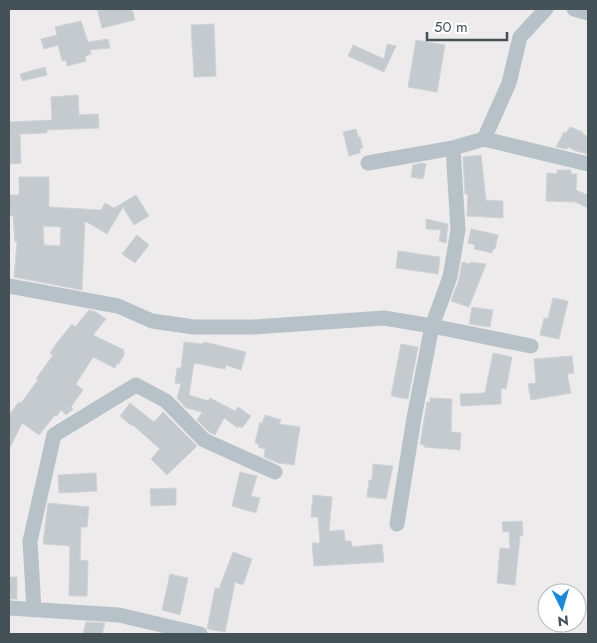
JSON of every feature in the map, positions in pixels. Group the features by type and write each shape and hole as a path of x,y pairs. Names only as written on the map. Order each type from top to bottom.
{"street":[{"path":"484,138 509,83 520,36 546,9"},
{"path":"574,9 588,13"},
{"path":"368,163 452,148 484,138 588,164"},
{"path":"397,524 414,418 432,326 450,277 458,230 452,148"},
{"path":"9,286 118,306 152,321 194,327 254,327 384,318 531,346"},
{"path":"34,610 30,541 54,435 136,385 166,401 204,440 275,472"},
{"path":"9,608 119,615 200,634"}],"building":[{"path":"97,9 132,9 135,20 102,28"},
{"path":"81,21 88,42 108,39 110,48 90,50 91,54 85,56 86,61 67,66 66,60 62,61 58,45 44,49 41,39 57,35 55,27"},
{"path":"214,24 216,76 194,77 191,25"},
{"path":"416,40 445,45 437,92 408,87"},
{"path":"387,44 396,46 384,72 348,56 353,45 384,59"},
{"path":"45,67 47,75 22,81 20,74"},
{"path":"78,95 79,115 98,114 99,128 47,130 47,133 20,134 21,163 9,164 9,154 11,154 9,122 52,120 51,97"},
{"path":"570,127 583,132 588,137 588,154 568,147 567,149 556,147 564,132 566,133"},
{"path":"356,129 363,148 360,149 360,153 349,156 343,132"},
{"path":"481,155 486,200 503,201 503,218 467,216 468,194 465,194 463,157"},
{"path":"426,164 423,179 411,177 413,165"},
{"path":"557,170 571,170 571,174 577,174 576,190 588,195 588,208 575,202 546,201 547,173 557,174"},
{"path":"19,177 49,177 49,207 101,210 105,203 114,208 136,195 149,216 134,225 123,207 107,234 85,221 82,290 14,277 17,242 15,242 13,216 9,215 9,195 19,195","holes":["43,226 61,227 60,246 44,245"]},
{"path":"426,219 448,224 446,243 439,241 441,230 426,229"},
{"path":"471,229 498,235 495,249 493,249 492,253 474,249 475,245 468,243"},
{"path":"137,235 149,245 135,263 122,254"},
{"path":"398,251 440,257 438,274 396,268"},
{"path":"462,262 486,264 469,307 451,301 459,280"},
{"path":"553,298 568,301 559,339 540,335 544,318 548,318"},
{"path":"472,307 493,310 490,327 469,324"},
{"path":"89,310 96,312 106,319 93,335 124,350 123,353 125,353 119,364 117,363 115,368 93,357 76,384 83,390 71,407 73,409 66,415 61,410 39,435 22,423 9,450 9,415 19,402 21,403 38,380 36,379 53,355 50,353 56,344 72,324 75,327"},
{"path":"184,342 203,344 204,342 246,352 241,370 226,365 225,369 194,363 189,395 208,401 210,398 235,411 238,407 251,416 242,428 239,426 238,428 224,418 215,435 209,432 197,420 202,412 186,408 177,398 181,384 175,383 177,368 181,368"},
{"path":"401,344 418,347 408,399 391,396"},
{"path":"493,353 512,357 506,389 501,388 501,404 461,406 460,394 485,393"},
{"path":"572,356 574,373 567,374 571,393 531,400 528,384 536,383 534,359"},
{"path":"430,398 452,399 451,432 461,433 460,450 424,447 424,445 420,444 427,402 430,402"},
{"path":"130,403 154,422 163,412 197,446 167,475 151,459 160,449 120,416"},
{"path":"265,415 281,420 279,424 300,427 294,465 278,463 264,457 265,449 258,447 259,444 255,443 260,422 262,424"},
{"path":"373,464 393,466 386,499 367,497 369,480 372,480"},
{"path":"240,472 257,476 251,496 260,498 256,513 232,506"},
{"path":"96,473 97,491 59,493 58,475"},
{"path":"176,488 176,505 151,506 150,489"},
{"path":"313,495 332,497 329,531 344,530 345,541 351,541 352,547 382,544 384,562 314,566 312,543 320,543 318,517 311,517"},
{"path":"48,503 89,507 87,527 81,527 80,560 88,561 87,596 69,596 70,546 43,544"},
{"path":"522,521 523,535 520,536 515,585 497,583 500,548 510,549 509,531 503,532 502,522"},
{"path":"233,552 252,559 243,585 235,582 225,632 207,629 215,588 219,589"},
{"path":"170,574 188,578 180,615 162,610"},
{"path":"9,577 17,577 17,599 9,599"},
{"path":"86,622 105,623 102,634 83,634"}]}
